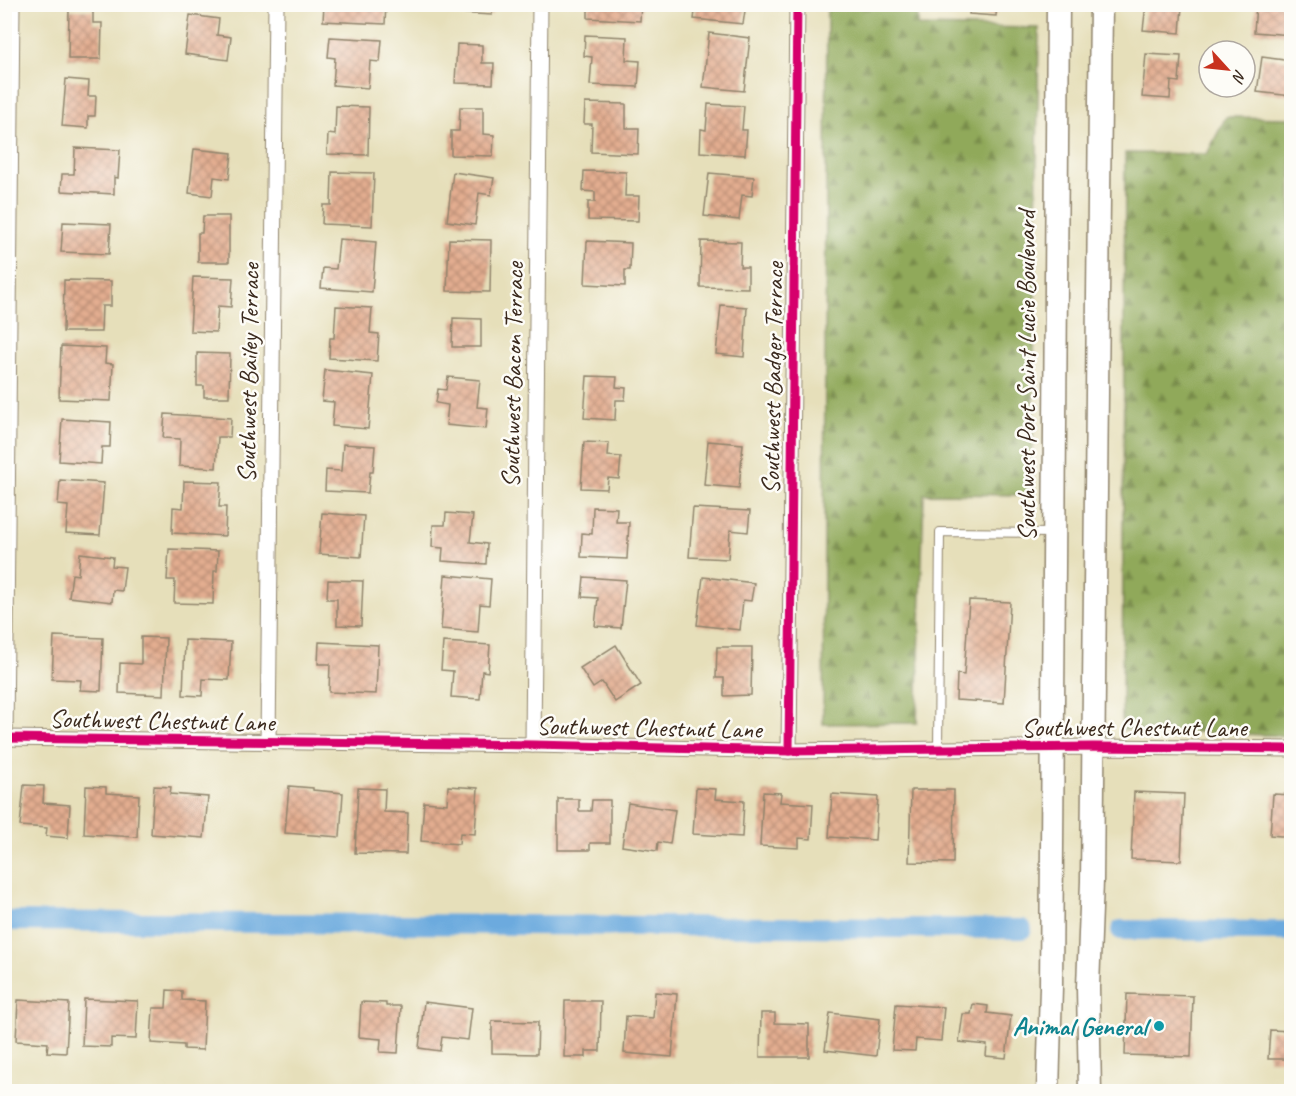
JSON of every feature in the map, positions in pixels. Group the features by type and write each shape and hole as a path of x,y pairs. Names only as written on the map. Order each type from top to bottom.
{"main road":[{"name":"Southwest Port Saint Lucie Boulevard","path":"1048,1092 1051,976 1058,4"},
{"path":"1090,1092 1088,987 1092,881 1101,4"}],"street":[{"path":"5,738 12,4"},
{"name":"Southwest Bailey Terrace","path":"268,742 276,4"},
{"name":"Southwest Bacon Terrace","path":"533,745 540,4"},
{"name":"Southwest Badger Terrace","path":"789,752 797,4"},
{"name":"Southwest Chestnut Lane","path":"5,738 533,745 789,752 1093,747 1292,748"}],"lane":[{"path":"938,749 940,532 1054,533"}],"green space":[{"path":"827,5 918,5 918,26 1039,28 1032,495 924,494 917,723 823,724"},
{"path":"1226,117 1291,118 1291,736 1122,729 1125,153 1207,154"}],"building":[{"path":"324,4 386,4 385,24 323,21"},
{"path":"441,4 492,4 492,15 440,12"},
{"path":"588,4 641,4 640,21 588,18"},
{"path":"696,4 746,4 743,24 694,19"},
{"path":"970,4 997,4 996,16 969,14"},
{"path":"1146,4 1182,6 1180,33 1143,30"},
{"path":"1256,4 1292,4 1292,35 1254,32"},
{"path":"69,10 93,10 93,23 102,23 101,59 68,59"},
{"path":"190,15 219,19 217,35 231,37 228,60 185,54"},
{"path":"709,33 750,38 744,91 703,87"},
{"path":"585,35 627,37 626,60 640,61 638,87 590,85 592,57 584,56"},
{"path":"330,37 382,40 380,62 370,61 368,88 333,85 335,58 328,57"},
{"path":"457,44 482,45 482,63 494,63 493,84 455,83"},
{"path":"1146,54 1181,56 1179,82 1171,81 1170,99 1142,97"},
{"path":"1262,57 1292,61 1292,96 1257,92"},
{"path":"66,79 89,81 88,96 96,96 95,116 88,116 88,128 62,126"},
{"path":"585,103 626,104 626,128 639,128 638,154 591,152 592,124 584,124"},
{"path":"708,104 744,106 742,130 747,130 745,155 700,152 701,129 706,130"},
{"path":"336,106 369,107 368,155 327,154 328,134 335,135"},
{"path":"460,107 483,107 483,134 494,135 493,156 451,155 451,131 459,131"},
{"path":"75,148 120,150 118,178 114,177 114,194 61,191 62,174 74,174"},
{"path":"194,149 232,153 229,179 214,177 212,196 189,193"},
{"path":"584,171 626,172 625,196 639,196 638,221 588,220 588,202 595,202 595,192 583,191"},
{"path":"332,172 374,173 372,226 322,224 323,205 331,205"},
{"path":"453,172 494,178 491,195 479,193 475,225 447,221"},
{"path":"709,173 754,177 752,196 742,195 739,220 704,216"},
{"path":"203,216 229,216 229,262 198,262 198,233 202,233"},
{"path":"63,222 111,224 109,254 61,252"},
{"path":"339,239 376,242 372,292 321,288 323,268 336,269"},
{"path":"449,239 491,240 490,292 447,291"},
{"path":"587,241 631,243 630,270 625,270 625,286 585,284"},
{"path":"701,241 741,242 740,267 748,267 748,288 700,287"},
{"path":"193,277 233,278 231,307 218,306 216,332 190,331"},
{"path":"64,280 111,281 111,306 102,306 101,332 63,332"},
{"path":"721,305 747,307 744,357 716,354"},
{"path":"336,306 372,308 370,333 379,334 377,361 329,358 330,338 334,338"},
{"path":"453,318 481,319 481,347 452,347"},
{"path":"61,346 106,348 105,363 113,364 111,401 59,399"},
{"path":"197,353 230,354 229,397 204,397 204,386 197,386"},
{"path":"325,370 373,375 368,429 332,426 334,402 322,401"},
{"path":"587,376 617,377 616,387 626,388 625,400 616,400 615,420 584,418"},
{"path":"448,377 480,380 477,407 488,408 486,429 446,425 448,405 436,403 438,389 446,390"},
{"path":"165,414 231,418 230,437 218,437 216,468 179,466 180,439 163,438"},
{"path":"62,419 111,422 110,447 102,447 101,464 59,461"},
{"path":"708,441 743,444 739,488 704,485"},
{"path":"584,442 609,443 608,456 621,457 619,479 608,478 607,489 581,488"},
{"path":"343,444 375,446 373,472 370,472 368,493 325,491 326,470 341,471"},
{"path":"60,480 104,483 100,535 66,533 68,506 58,505"},
{"path":"184,481 221,482 219,507 226,507 225,536 172,533 173,507 183,508"},
{"path":"593,507 617,508 616,522 629,522 627,559 581,557 582,533 592,534"},
{"path":"693,508 750,511 748,532 730,530 728,559 689,557"},
{"path":"322,513 364,516 361,557 319,554"},
{"path":"446,513 473,515 470,542 487,544 486,564 442,561 443,548 432,547 433,525 445,525"},
{"path":"169,549 218,551 217,571 214,571 213,604 174,603 175,580 167,580"},
{"path":"80,553 113,557 112,566 125,567 122,591 113,590 112,602 69,597 72,574 78,575"},
{"path":"445,575 491,579 489,605 480,604 478,632 441,629"},
{"path":"584,577 626,580 621,628 595,626 598,598 582,597"},
{"path":"703,577 754,583 751,601 743,600 740,630 697,625"},
{"path":"328,580 363,581 361,626 337,625 337,599 327,599"},
{"path":"969,600 1010,602 1004,703 956,700 957,674 964,675"},
{"path":"54,636 103,638 101,691 80,690 81,680 52,679"},
{"path":"141,637 166,638 164,695 119,693 120,663 141,664"},
{"path":"185,640 231,642 229,680 203,679 202,696 183,695"},
{"path":"319,642 378,645 376,694 329,692 330,664 318,664"},
{"path":"443,642 490,645 488,672 482,671 480,699 451,697 453,671 441,670"},
{"path":"616,645 641,685 615,702 602,682 593,688 580,668"},
{"path":"717,647 752,647 751,695 724,696 724,678 716,678"},
{"path":"24,785 44,786 43,803 70,805 68,838 46,836 47,828 20,826"},
{"path":"86,786 106,787 106,793 139,795 137,837 84,834"},
{"path":"154,786 171,787 170,794 208,797 204,838 151,834"},
{"path":"289,786 343,793 340,837 285,833"},
{"path":"448,786 478,788 475,834 460,833 459,844 421,841 424,802 447,804"},
{"path":"358,788 385,789 384,812 408,813 406,854 355,853"},
{"path":"696,788 716,789 715,799 744,801 742,837 693,834"},
{"path":"911,790 954,790 953,863 909,862"},
{"path":"763,792 781,793 780,802 813,804 811,839 799,838 799,848 760,846"},
{"path":"1134,792 1184,794 1181,861 1131,859"},
{"path":"832,794 878,797 875,840 829,837"},
{"path":"1273,794 1292,795 1292,837 1270,835"},
{"path":"558,799 579,799 579,811 591,811 592,800 610,800 610,843 590,843 590,850 558,850"},
{"path":"628,803 675,810 670,844 658,842 657,851 622,846"},
{"path":"167,990 182,991 182,1000 205,1001 203,1050 184,1049 184,1045 151,1043 153,1008 166,1008"},
{"path":"655,992 677,994 672,1057 624,1053 626,1016 653,1018"},
{"name":"Animal General","path":"1127,994 1193,996 1191,1057 1125,1055"},
{"path":"84,999 138,1001 136,1039 111,1038 111,1047 82,1046"},
{"path":"18,1000 69,1003 66,1053 47,1052 48,1043 16,1041"},
{"path":"565,1001 601,1001 600,1051 586,1051 586,1057 564,1057"},
{"path":"361,1002 401,1006 398,1053 380,1052 381,1039 359,1037"},
{"path":"424,1002 472,1008 468,1040 442,1037 440,1051 419,1048"},
{"path":"896,1004 944,1007 941,1041 916,1039 915,1051 892,1050"},
{"path":"973,1004 988,1006 987,1013 1011,1016 1006,1058 986,1056 987,1045 959,1042 963,1014 971,1014"},
{"path":"761,1013 775,1013 775,1023 809,1024 809,1057 760,1057"},
{"path":"830,1013 880,1019 876,1056 825,1050"},
{"path":"492,1021 538,1022 537,1054 492,1053"},
{"path":"1270,1030 1292,1031 1292,1059 1268,1059"}],"waterway":[{"path":"4,921 1022,929"},
{"path":"1121,930 1292,931"}],"cycle path":[{"path":"789,751 797,4"},
{"path":"4,738 789,751 1093,747 1292,749"}],"place":[{"name":"Animal General","path":"1159,1026"}]}
